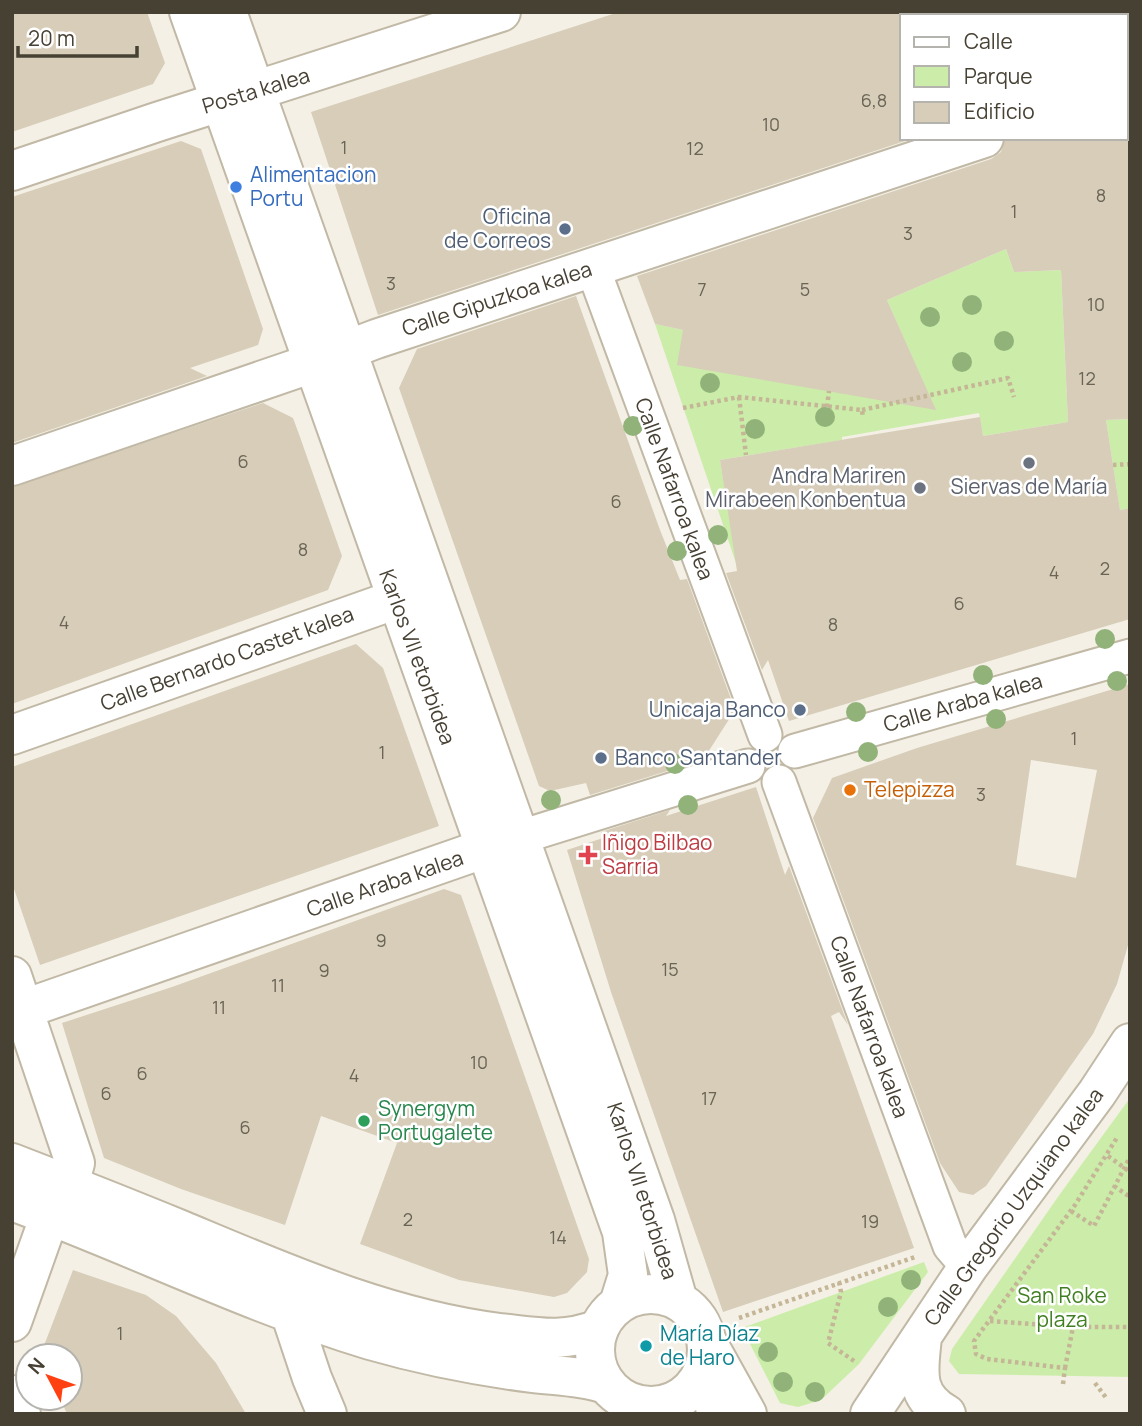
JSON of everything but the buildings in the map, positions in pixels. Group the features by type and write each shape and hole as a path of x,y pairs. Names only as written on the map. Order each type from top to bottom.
{"street":[{"name":"Karlos VII etorbidea","path":"189,12 238,97 330,357 439,613 502,843 622,1232 628,1275 609,1317"},
{"name":"Karlos VII etorbidea","path":"227,12 238,97"},
{"name":"Posta kalea","path":"12,171 501,12"},
{"name":"Calle Gipuzkoa kalea","path":"12,466 376,339 978,140"},
{"name":"Calle Nafarroa kalea","path":"598,282 765,735"},
{"name":"Karlos VII etorbidea","path":"330,357 397,599 502,843 655,1220 678,1301"},
{"name":"Calle Bernardo Castet kalea","path":"12,735 397,599 420,597 439,613"},
{"name":"Calle Araba kalea","path":"795,751 1130,656"},
{"path":"765,735 781,735 793,745 795,751 794,769 790,776 779,782 766,783 759,780 748,765 748,751 757,738 765,735"},
{"name":"Calle Araba kalea","path":"18,993 748,765"},
{"name":"Calle Nafarroa kalea","path":"779,782 950,1246 968,1267"},
{"path":"12,1322 75,1163 18,993"},
{"name":"Calle Gregorio Uzquiano kalea","path":"872,1414 968,1267 1097,1093 1130,1043"},
{"path":"12,1163 59,1200 295,1296 371,1340 534,1373 583,1377 606,1384"},
{"path":"12,1201 59,1200"},
{"path":"295,1296 406,1315 468,1329 548,1339 576,1337 609,1317 633,1297 648,1294 664,1296 678,1301 697,1318 714,1345 747,1414"},
{"path":"295,1296 312,1378 327,1414"},
{"path":"609,1317 595,1348 597,1367 606,1384 617,1396 652,1410 680,1398 693,1387 714,1345"},
{"name":"Calle Gregorio Uzquiano kalea","path":"922,1337 919,1375 922,1391 946,1414"},
{"path":"714,1345 718,1414"},
{"path":"12,1395 21,1414"}],"path":[{"path":"683,408 739,397 862,410 1008,378 1014,397"},
{"path":"827,407 829,391"},
{"path":"739,397 746,455"},
{"path":"862,410 863,418"},
{"path":"1113,465 1130,464"},
{"path":"1065,1368 988,1359 976,1354 974,1341 1071,1211 1119,1135"},
{"path":"1108,1156 1130,1172"},
{"path":"1071,1211 1094,1226 1130,1157"},
{"path":"1114,1186 1130,1197"},
{"path":"714,1345 839,1282 911,1259"},
{"path":"839,1282 841,1292 828,1343 859,1364"},
{"path":"989,1321 1130,1328"},
{"path":"1063,1384 1073,1327"},
{"path":"1095,1383 1107,1399"}],"green space":[{"path":"1006,249 1014,272 1061,270 1068,422 983,436 979,413 842,437 842,440 720,460 738,569 655,324 923,382 887,300"},
{"path":"1130,419 1130,508 1120,510 1106,420"},
{"name":"San Roke plaza","path":"1130,1098 1130,1377 959,1374 949,1361 952,1349"},
{"path":"924,1262 928,1272 859,1364 821,1400 798,1407 780,1403 742,1328"}],"place":[{"name":"Alimentacion Portu","path":"236,187"},
{"name":"Oficina de Correos","path":"565,229"},
{"name":"Siervas de María","path":"1029,463"},
{"name":"Andra Mariren Mirabeen Konbentua","path":"920,488"},
{"name":"Unicaja Banco","path":"800,710"},
{"name":"Banco Santander","path":"601,758"},
{"name":"Telepizza","path":"850,790"},
{"name":"Iñigo Bilbao Sarria","path":"588,855"},
{"name":"Synergym Portugalete","path":"364,1121"},
{"name":"María Díaz de Haro","path":"646,1346"}]}
